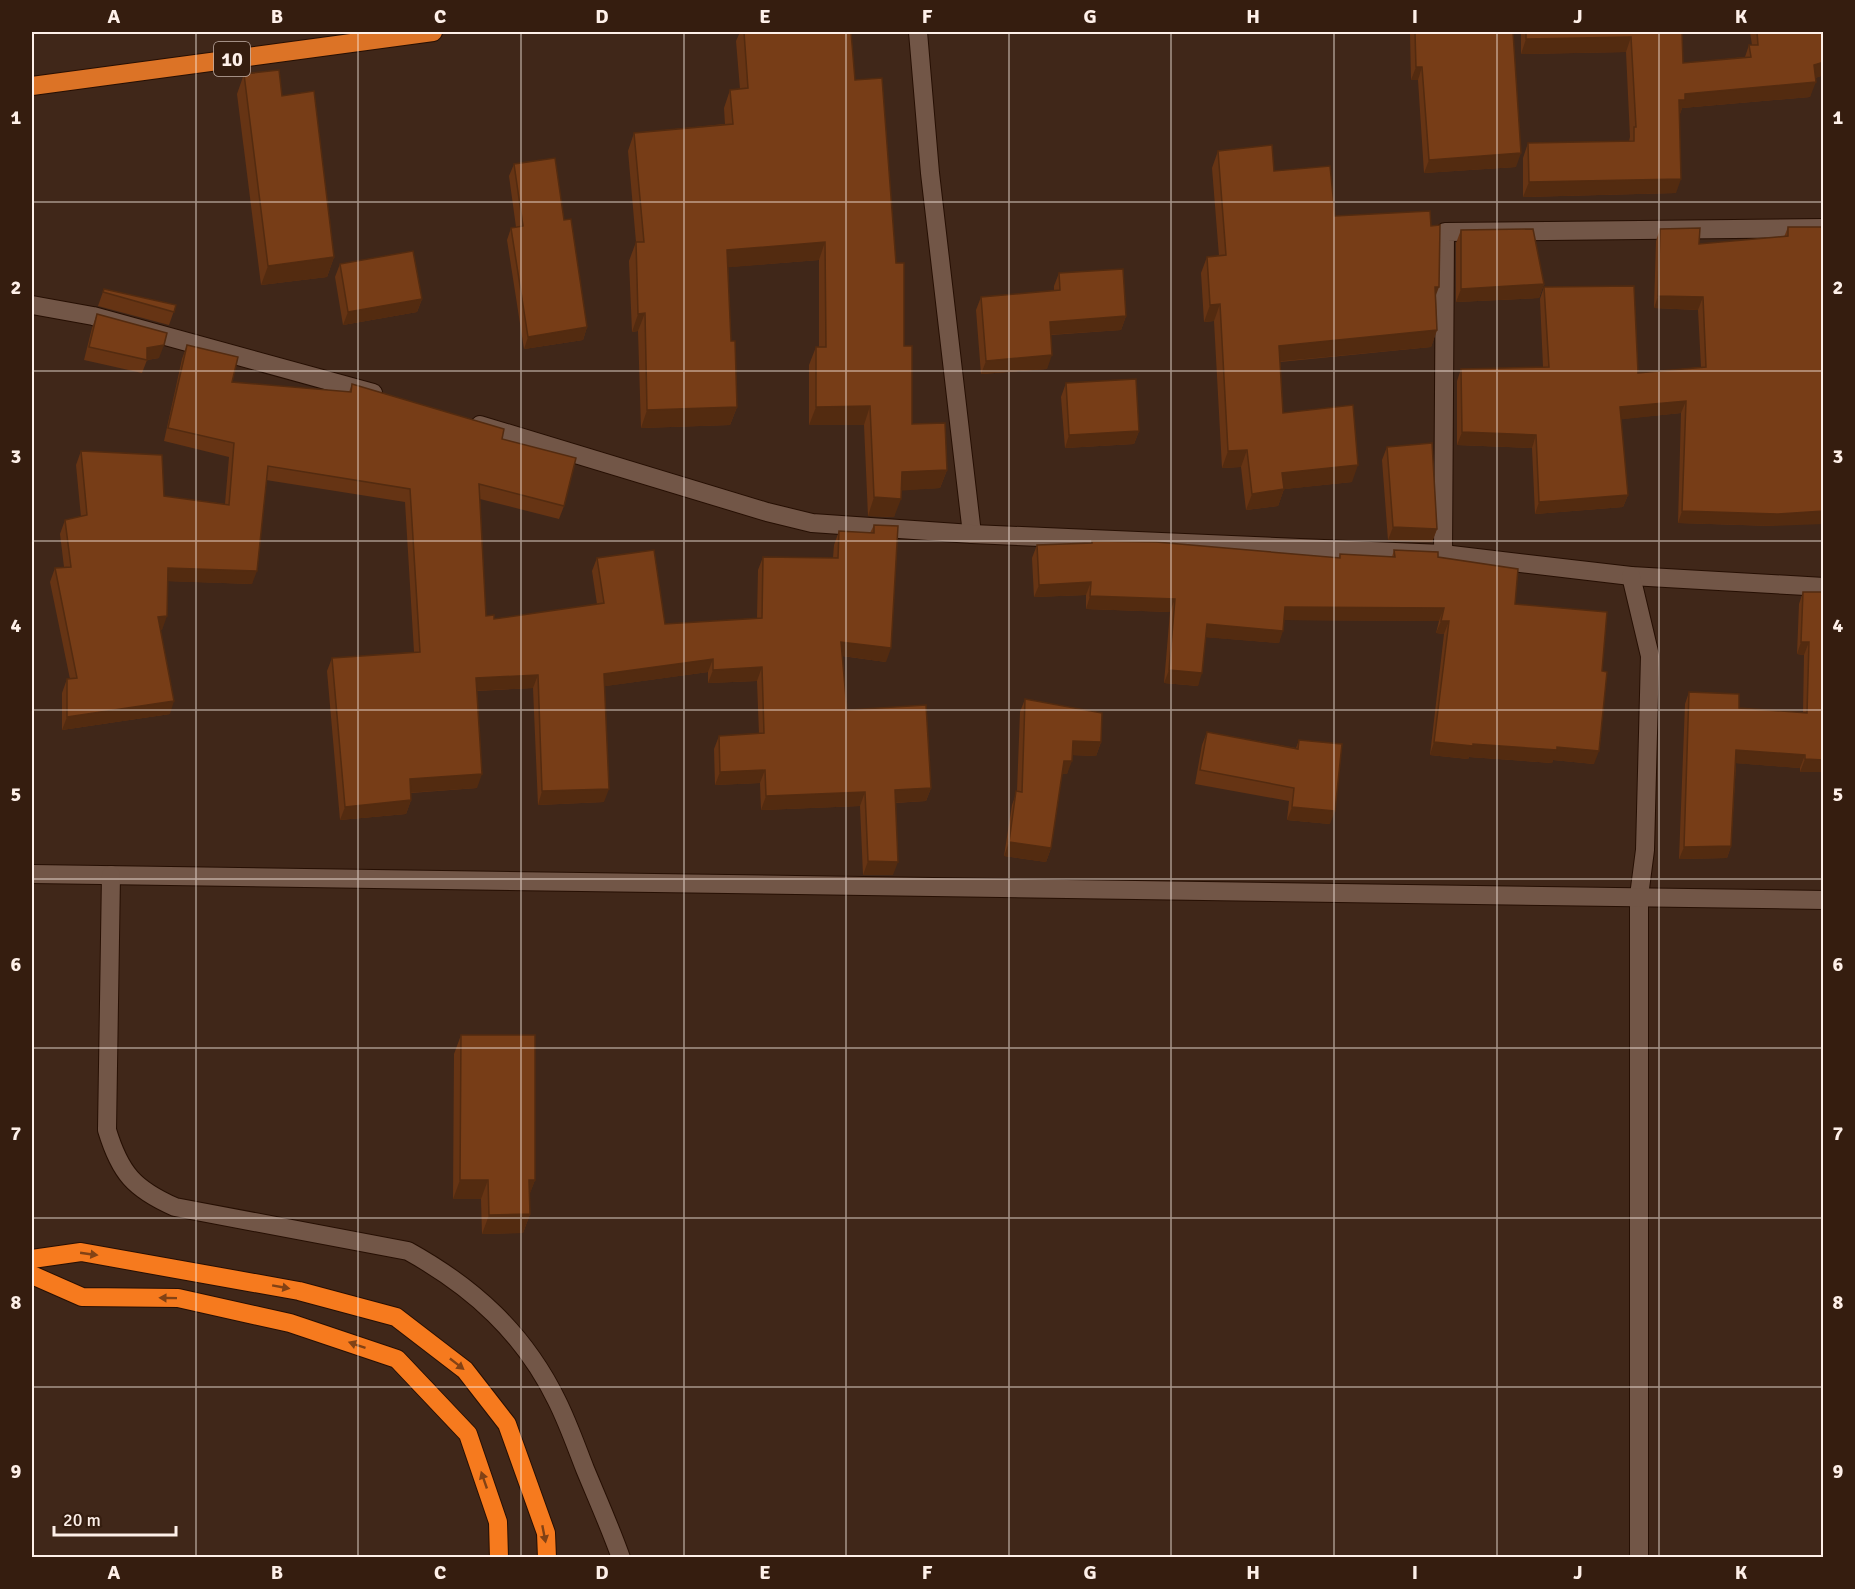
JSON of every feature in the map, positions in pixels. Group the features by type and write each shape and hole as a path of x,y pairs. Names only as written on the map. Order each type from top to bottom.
{"highway":[{"name":"10","path":"32,86 433,32"},
{"path":"32,1259 81,1252 299,1291 396,1317 465,1370 507,1424 546,1533 547,1557"},
{"path":"32,1275 82,1297 178,1298 279,1320 397,1359 468,1434 498,1522 499,1557"}],"street":[{"path":"918,32 930,173 972,534"},
{"path":"1443,554 1445,232 1824,228"},
{"path":"32,305 93,316 390,398"},
{"path":"459,419 767,512 812,523 972,534 1443,554 1631,576 1824,587"},
{"path":"1631,576 1650,656 1645,850 1639,896 1639,1557"},
{"path":"32,874 1824,900"},
{"path":"111,875 107,1130 115,1156 130,1179 150,1196 175,1207 408,1251 439,1268 468,1289 507,1327 539,1370 557,1401 621,1557"}],"building":[{"path":"744,32 851,32 855,80 882,78 896,263 904,263 904,346 912,346 912,424 945,423 947,470 902,472 901,499 874,497 870,406 816,407 816,347 826,347 825,242 727,250 731,341 735,341 737,407 647,410 645,313 638,314 636,242 644,242 634,133 733,124 730,90 748,88"},
{"path":"1415,32 1513,32 1521,153 1429,160 1422,67 1416,67"},
{"path":"1526,32 1682,32 1683,63 1751,57 1749,45 1758,45 1757,32 1824,32 1824,62 1814,65 1816,82 1685,94 1685,100 1679,100 1681,179 1529,182 1528,143 1634,141 1634,127 1636,127 1631,37 1526,39"},
{"path":"279,70 282,96 314,91 334,257 268,266 244,74"},
{"path":"1272,145 1274,171 1330,166 1335,216 1430,211 1431,226 1440,225 1439,287 1435,287 1437,330 1279,346 1283,413 1353,405 1358,465 1282,473 1284,489 1252,494 1247,450 1228,451 1220,304 1210,305 1207,257 1226,255 1218,151"},
{"path":"555,158 564,220 571,219 587,327 528,337 511,228 523,226 514,164"},
{"path":"1788,227 1824,227 1824,511 1777,514 1682,511 1686,401 1620,407 1628,495 1539,502 1536,435 1462,432 1461,369 1549,367 1544,287 1634,286 1638,373 1706,367 1703,297 1658,296 1660,229 1700,228 1699,244 1788,236"},
{"path":"1533,229 1544,284 1461,289 1461,230"},
{"path":"413,251 422,299 348,312 340,264"},
{"path":"1123,269 1126,316 1050,322 1052,355 986,361 981,297 1060,290 1059,273"},
{"path":"104,289 176,305 174,312 103,292"},
{"path":"97,314 167,333 164,345 147,348 147,360 89,347"},
{"path":"187,345 238,357 232,382 351,392 352,384 504,429 502,439 576,458 564,506 479,484 486,616 494,615 494,619 604,603 597,558 654,550 665,624 762,618 763,557 838,558 839,531 874,533 874,525 898,526 891,648 841,642 847,710 926,705 931,788 895,790 898,862 868,861 865,792 766,796 765,770 720,772 719,736 764,733 762,667 713,670 713,659 604,674 609,789 542,791 538,675 476,678 482,774 410,779 411,800 345,807 332,658 420,652 410,489 268,466 257,571 168,568 167,616 158,617 174,701 67,717 67,679 77,678 55,568 71,567 65,520 87,515 81,451 162,455 164,496 229,505 234,443 168,428"},
{"path":"1136,379 1139,431 1069,435 1066,383"},
{"path":"1432,443 1437,529 1393,527 1387,447"},
{"path":"1092,541 1156,542 1340,558 1340,554 1395,557 1394,550 1438,552 1438,557 1518,569 1515,604 1607,612 1602,671 1607,672 1599,751 1557,747 1557,750 1473,744 1473,746 1434,742 1449,621 1441,621 1444,608 1285,607 1283,631 1207,624 1202,673 1169,670 1175,599 1090,596 1091,582 1039,585 1037,545 1092,543"},
{"path":"1803,592 1824,592 1824,760 1805,759 1805,755 1736,750 1731,846 1684,847 1689,692 1739,694 1739,708 1807,713 1809,642 1801,642"},
{"path":"1025,699 1102,713 1101,742 1073,741 1072,761 1064,761 1051,848 1009,842 1016,791 1022,792"},
{"path":"1207,732 1298,749 1299,740 1342,744 1335,811 1292,807 1294,788 1200,770"},
{"path":"461,1035 535,1035 535,1180 529,1180 530,1214 489,1215 488,1180 460,1180"}]}
